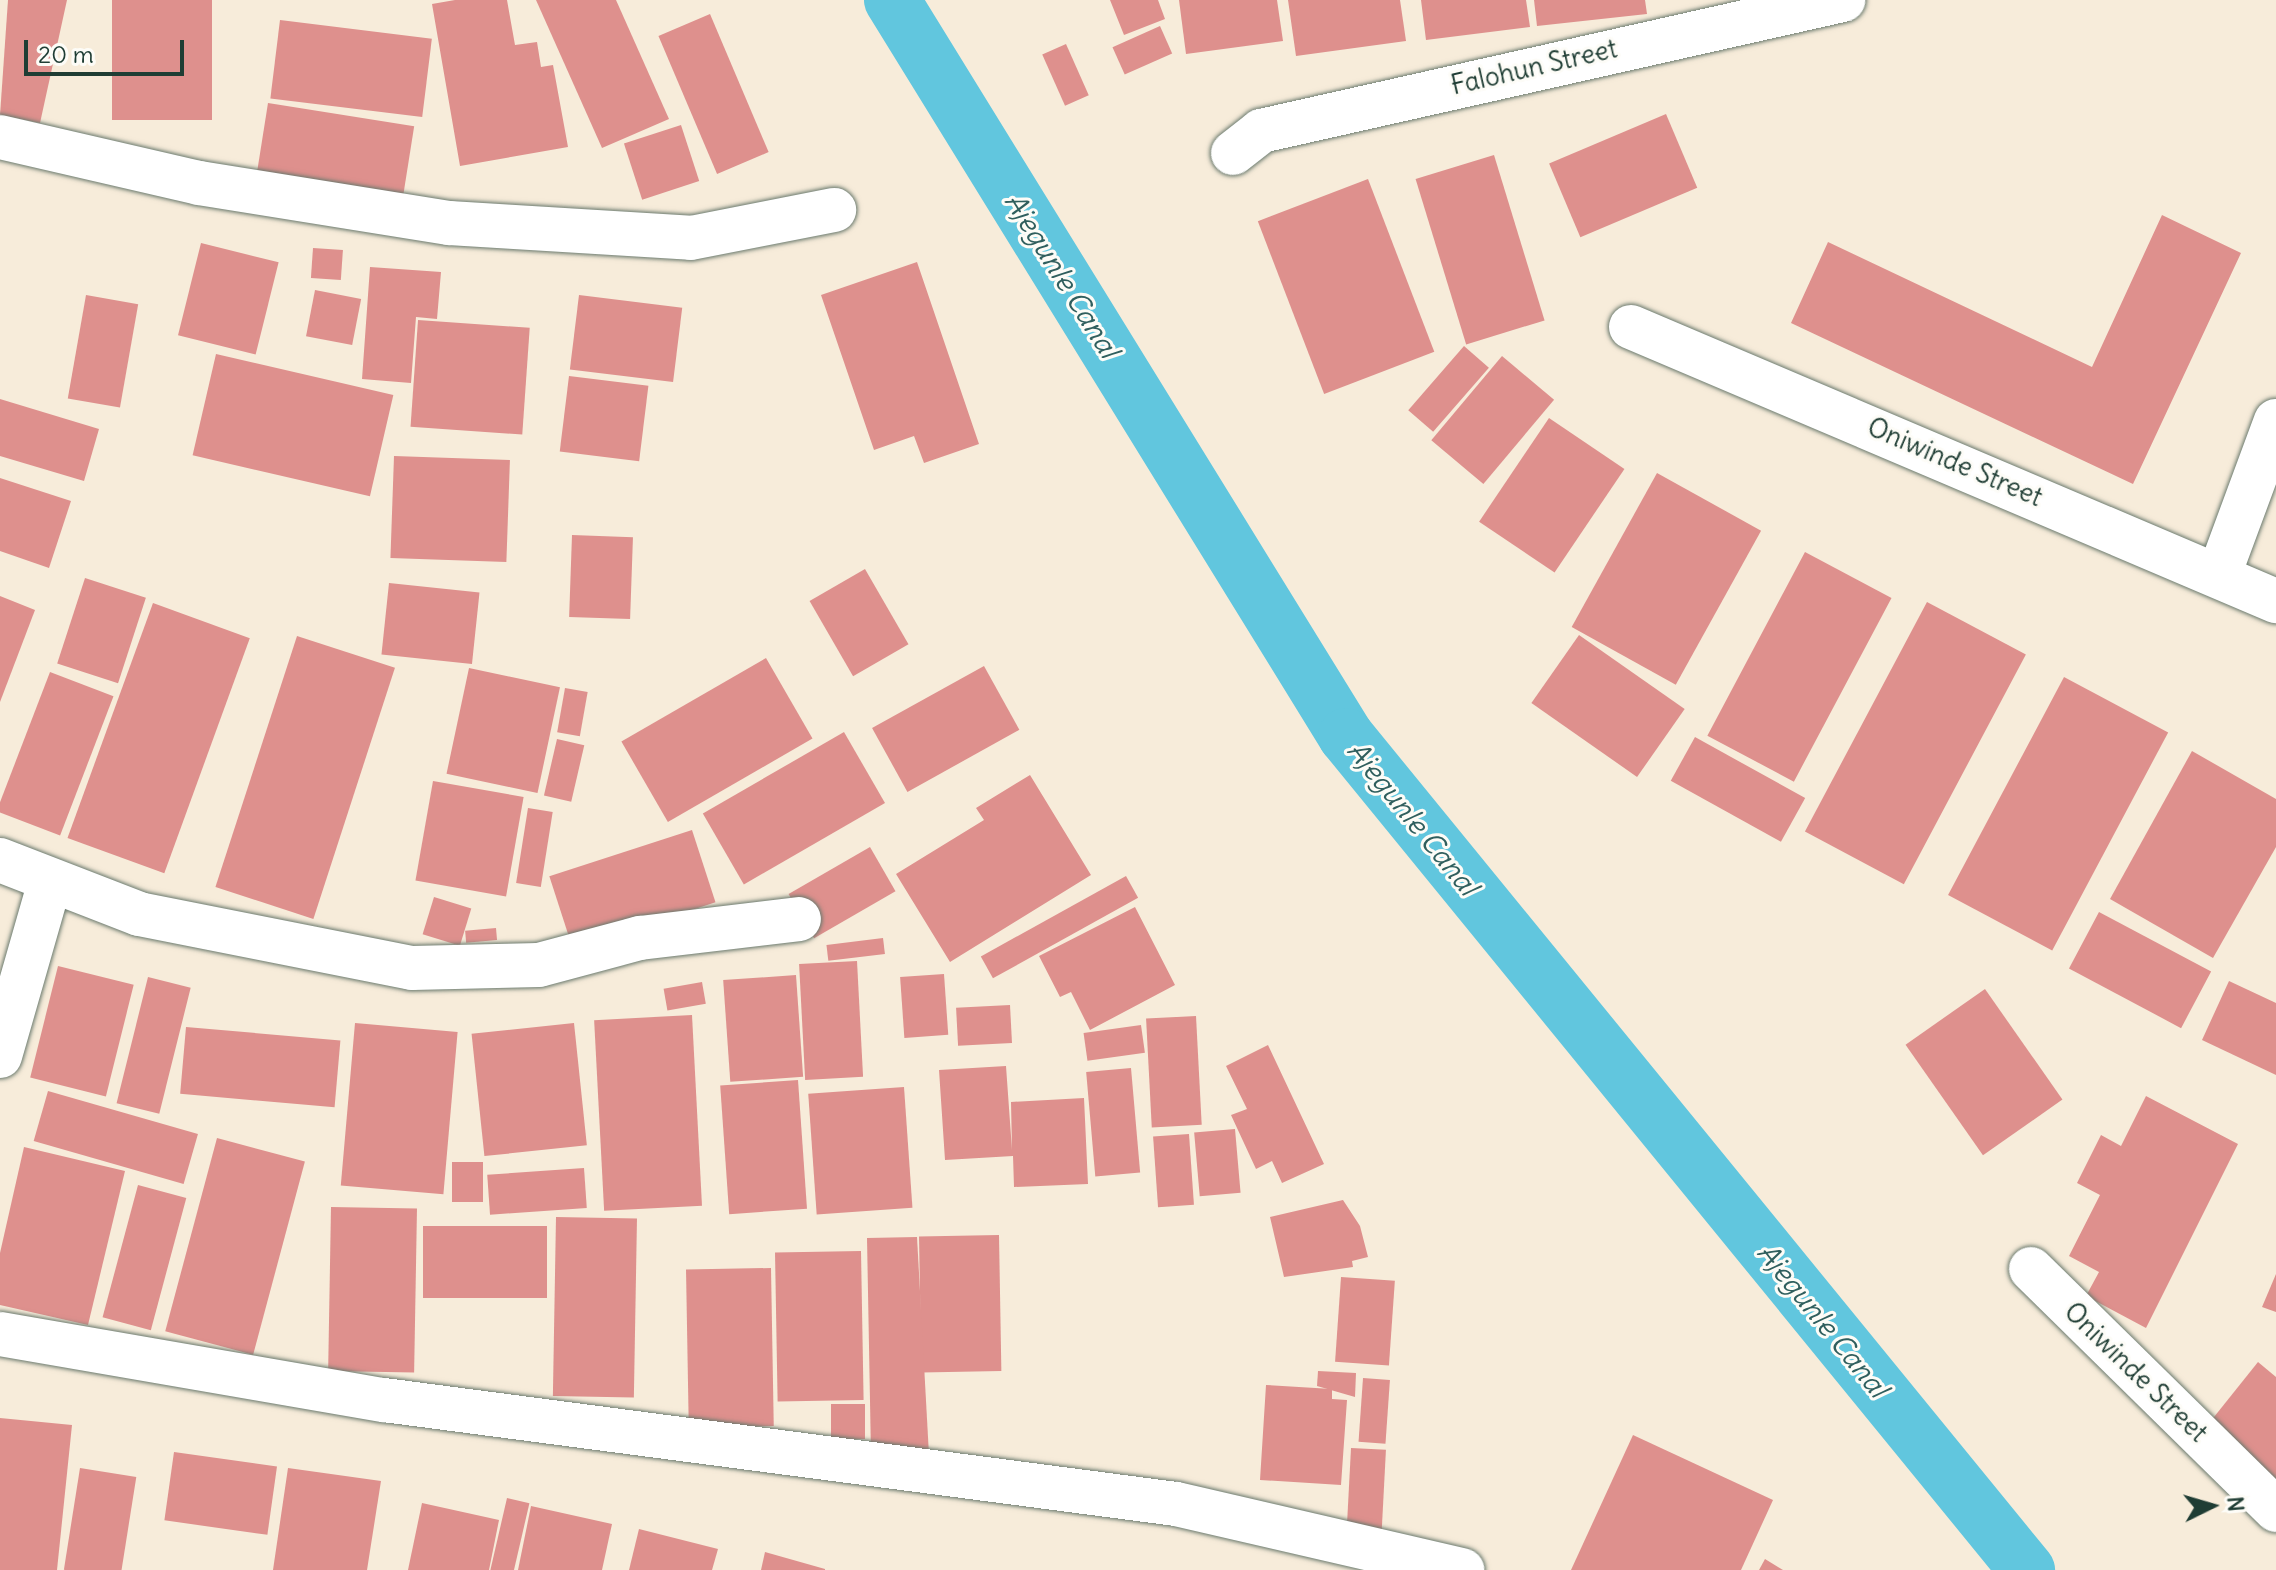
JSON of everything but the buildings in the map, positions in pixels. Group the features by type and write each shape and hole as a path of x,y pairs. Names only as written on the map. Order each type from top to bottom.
{"street":[{"name":"Falohun Street","path":"1233,153 1261,131 1770,6 1843,0"},
{"path":"0,137 199,183 449,223 691,238 834,210"},
{"name":"Oniwinde Street","path":"1631,327 2220,572 2276,601"},
{"path":"2220,572 2276,421"},
{"path":"0,860 50,882 139,914 412,968 539,965 640,938 799,919"},
{"path":"0,1056 50,882"},
{"name":"Oniwinde Street","path":"2031,1269 2276,1510"},
{"path":"0,1334 384,1400 1176,1504 1462,1570"}],"waterway":[{"name":"Ajegunle Canal","path":"892,0 1346,736 2027,1570"}]}
